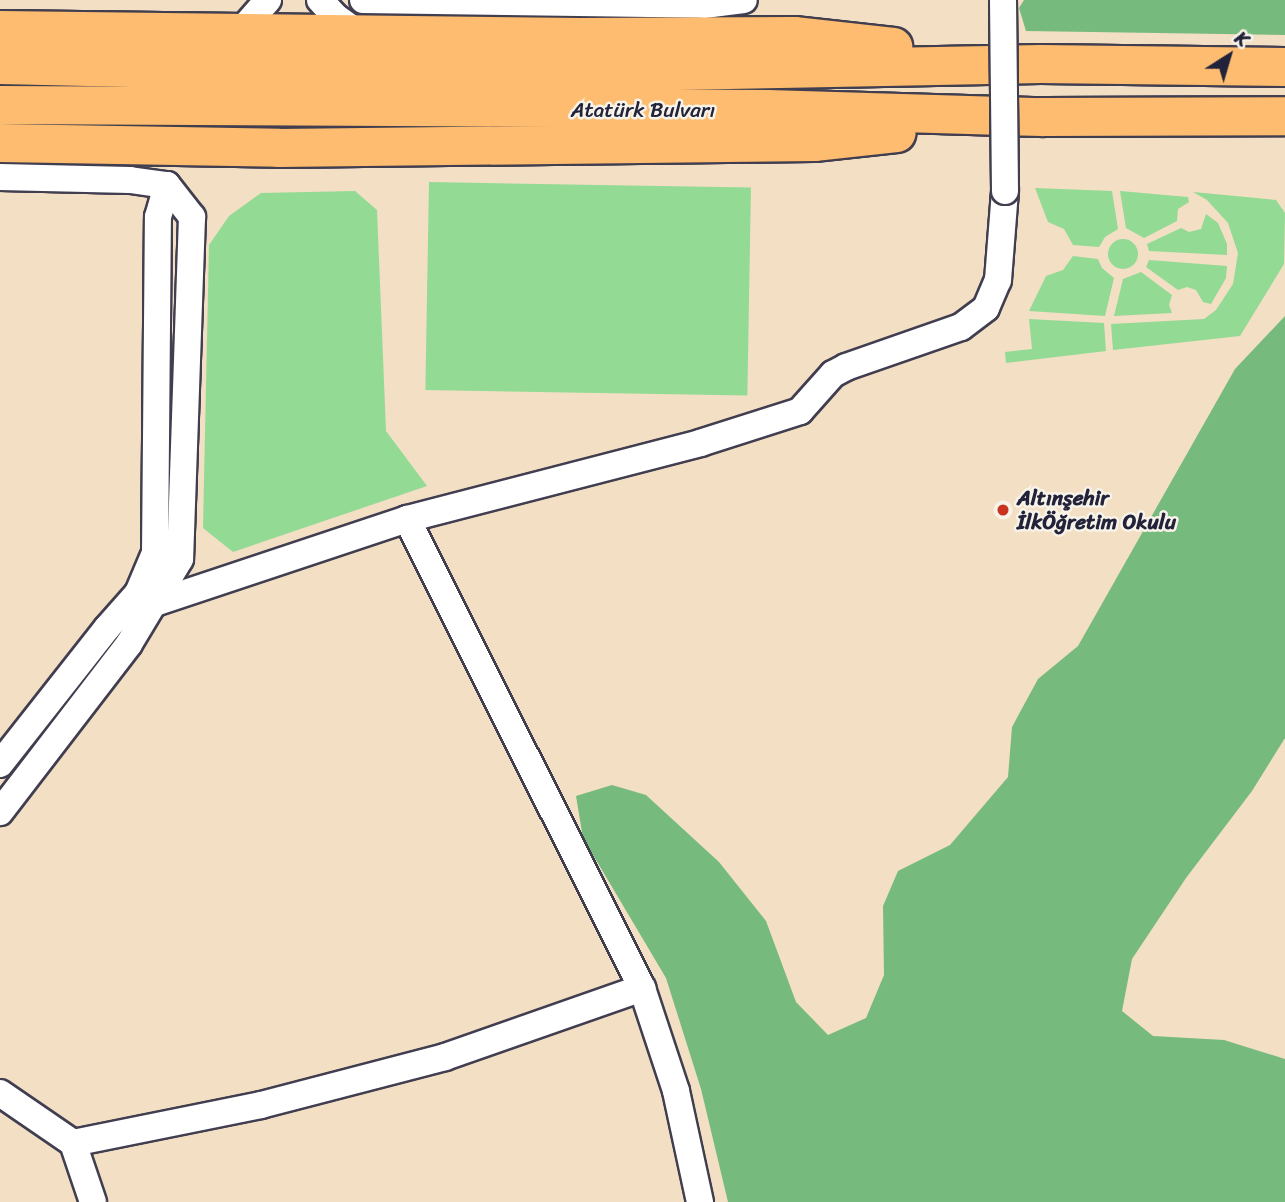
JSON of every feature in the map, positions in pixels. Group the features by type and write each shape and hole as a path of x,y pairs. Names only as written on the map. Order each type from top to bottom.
{"highway":[{"path":"0,30 239,33 361,17 794,36 1041,64"},
{"name":"Atatürk Bulvarı","path":"0,65 220,70 624,72 1041,64 1285,67"},
{"name":"Atatürk Bulvarı","path":"0,105 768,109 1042,117 1285,116"},
{"path":"0,143 279,149 814,142 1042,117"}],"street":[{"path":"239,33 268,0"},
{"path":"320,0 337,18 704,5 744,0"},
{"path":"0,764 107,628 147,598 407,519 700,443 782,418 800,411 833,374 846,367 961,327 979,316 991,300 998,280 1005,191 1003,0"},
{"path":"0,177 130,180 167,185 158,217 155,553 147,598 129,644 0,812"},
{"path":"407,519 642,989 676,1091 700,1202"},
{"path":"73,1143 261,1105 445,1057 642,989"},
{"path":"0,1093 73,1143 93,1202"}],"green space":[{"path":"1024,0 1285,0 1285,35 1026,31 1019,8"},
{"path":"429,182 751,188 747,396 425,390"},
{"path":"1035,188 1112,191 1118,229 1105,237 1099,247 1073,245 1064,229 1048,222"},
{"path":"355,191 377,210 386,431 427,486 233,552 203,528 209,245 229,216 261,193"},
{"path":"1120,191 1188,197 1189,202 1178,209 1177,221 1144,238 1126,228"},
{"path":"1193,192 1276,200 1285,213 1284,264 1240,336 1113,350 1111,324 1204,319 1216,310 1233,284 1238,253 1228,223 1207,200"},
{"path":"1206,214 1218,223 1227,244 1227,255 1149,251 1147,244 1181,228 1189,232 1201,229"},
{"path":"1123,239 1134,243 1138,254 1134,265 1123,269 1112,265 1108,254 1112,243"},
{"path":"1073,256 1098,259 1102,268 1114,278 1105,316 1029,311 1046,276 1063,270"},
{"path":"1149,260 1227,266 1226,278 1211,304 1203,302 1196,290 1187,287 1178,290 1146,267"},
{"path":"1141,272 1172,295 1169,305 1172,313 1114,316 1123,279"},
{"path":"1285,316 1285,738 1252,791 1186,878 1132,959 1122,1011 1153,1036 1224,1040 1285,1059 1285,1202 728,1202 701,1089 666,978 583,838 576,796 612,785 646,795 719,862 766,921 796,1002 828,1035 866,1018 884,975 883,906 898,871 950,845 1008,777 1012,727 1038,679 1078,646 1235,369"},
{"path":"1029,319 1104,323 1106,351 1006,363 1005,352 1032,349"}],"place":[{"name":"Altınşehir İlkÖğretim Okulu","path":"1003,510"}]}
